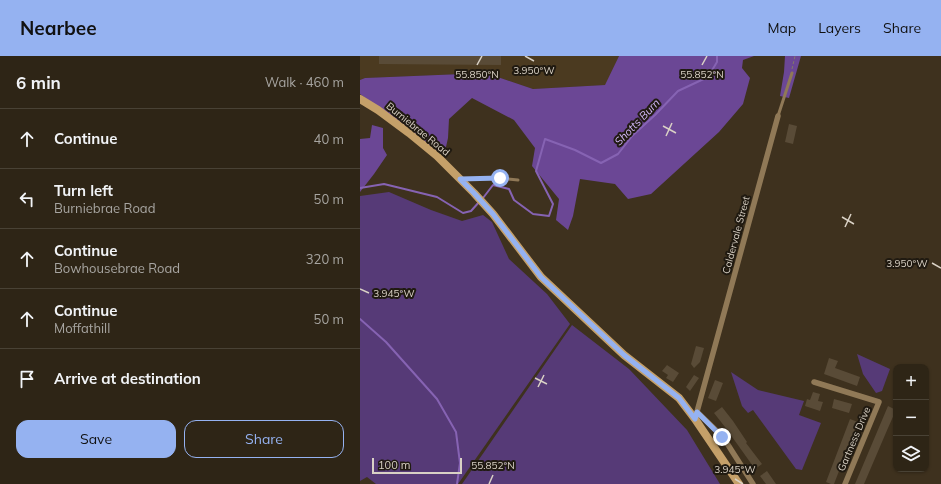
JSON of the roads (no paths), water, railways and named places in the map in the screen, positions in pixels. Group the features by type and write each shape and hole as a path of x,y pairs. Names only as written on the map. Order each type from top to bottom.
{"street":[{"name":"Burniebrae Road","path":"360,99 378,110 437,156 493,214 541,277 624,355 679,398 696,416 739,484"},
{"name":"Caldervale Street","path":"696,416 778,116"},
{"name":"Gartness Drive","path":"814,382 879,402 845,484"},
{"path":"696,416 722,437 754,484"}],"lane":[{"name":"Caldervale Street","path":"778,116 792,73"},
{"path":"460,179 500,178 518,180"}],"waterway":[{"name":"Shotts Burn","path":"483,198 493,185 509,189 514,200 533,214 549,216 553,204 536,171 545,139 575,150 601,163 618,154 632,136 678,91 708,77 717,62 717,56"},
{"name":"Shotts Burn","path":"360,188 384,184 437,197 463,213 471,211 480,201"},
{"path":"360,319 386,342 437,399 456,432 460,463 457,484"}]}
